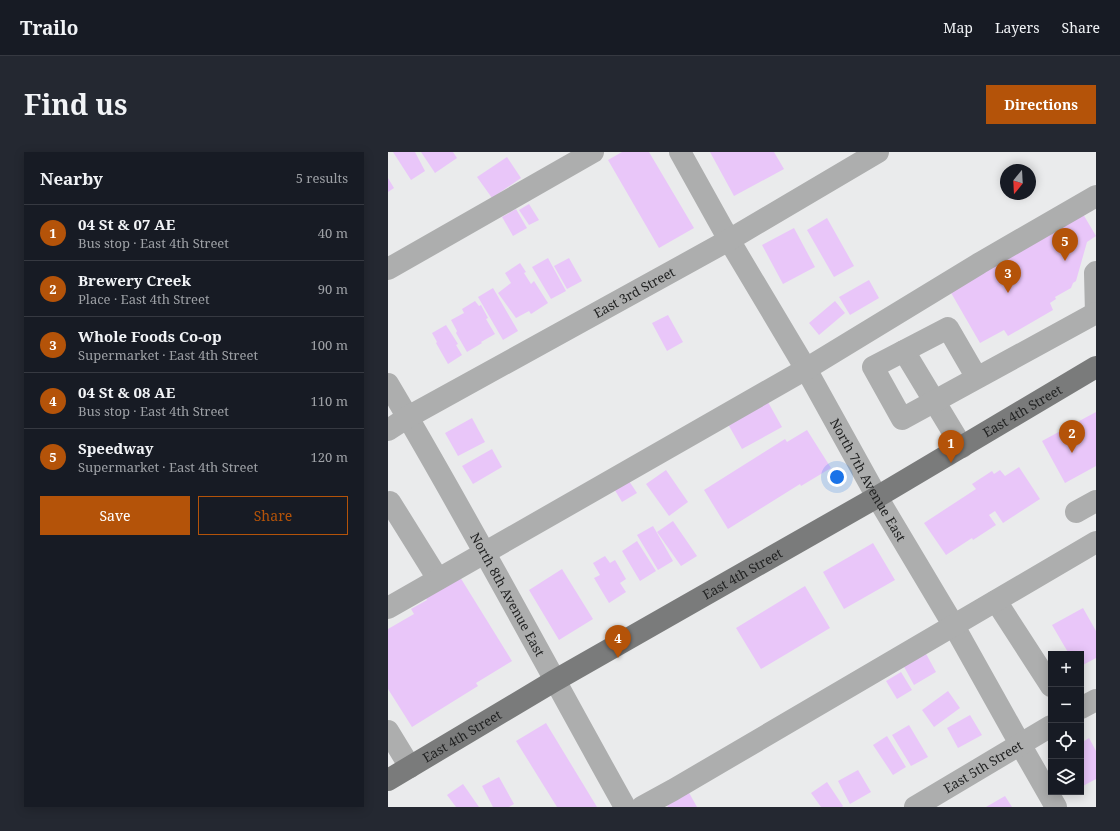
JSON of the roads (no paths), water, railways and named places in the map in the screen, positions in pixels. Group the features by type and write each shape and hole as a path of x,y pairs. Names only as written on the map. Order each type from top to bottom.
{"main road":[{"name":"East 4th Street","path":"388,780 554,681 876,497 1096,367"}],"street":[{"path":"388,269 593,152"},
{"name":"North 7th Avenue East","path":"680,152 729,240 806,369 876,497 954,626 1056,807"},
{"name":"East 3rd Street","path":"388,430 408,417 729,240 878,152"},
{"path":"389,605 485,553 806,369 980,263 1096,196"},
{"path":"977,378 948,328 873,367 902,419 1096,313 1094,273 1096,272"},
{"path":"904,351 962,447"},
{"name":"North 8th Avenue East","path":"388,384 485,553 554,681 625,807"},
{"path":"1076,512 1096,500"},
{"path":"388,503 390,502 438,579"},
{"path":"642,807 1096,542"},
{"path":"996,601 1048,681"},
{"path":"1084,706 1096,700"},
{"name":"East 5th Street","path":"915,807 1048,728"},
{"path":"388,731 410,767"}],"place":[{"name":"Speedway","path":"1065,261"},
{"name":"Whole Foods Co-op","path":"1008,293"},
{"name":"Brewery Creek","path":"1072,453"},
{"name":"04 St & 07 AE","path":"951,463"},
{"name":"04 St & 08 AE","path":"618,658"}]}
